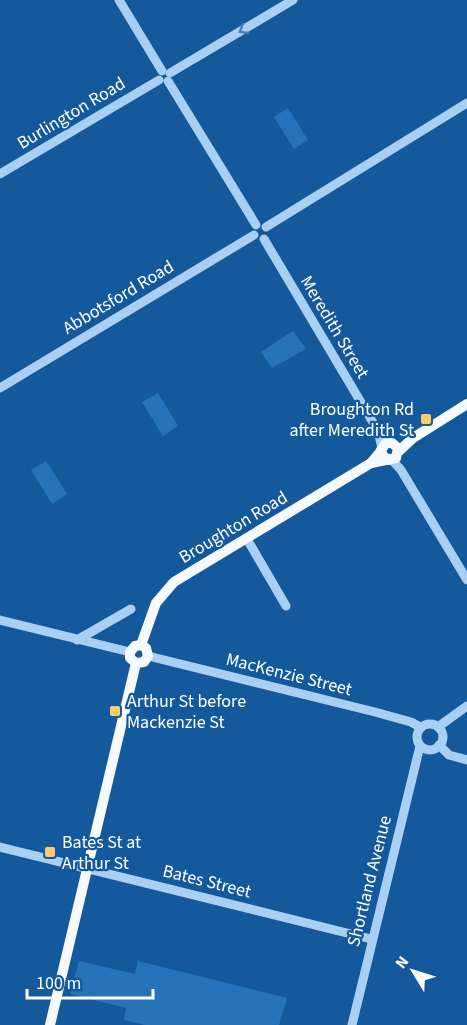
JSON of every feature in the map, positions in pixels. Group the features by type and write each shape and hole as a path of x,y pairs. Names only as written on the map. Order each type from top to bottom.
{"main road":[{"name":"Broughton Road","path":"141,645 156,603 174,582 467,404"},
{"path":"141,645 147,650 148,656 144,662 136,663 130,658 130,652 135,646 141,645"},
{"path":"50,1025 136,663"}],"street":[{"path":"119,0 258,229"},
{"name":"Burlington Road","path":"0,174 293,0"},
{"name":"Abbotsford Road","path":"0,388 467,103"},
{"name":"Meredith Street","path":"258,229 467,580"},
{"path":"247,539 286,606"},
{"path":"77,639 130,609"},
{"path":"0,622 130,652"},
{"name":"MacKenzie Street","path":"148,656 375,712 411,722 420,727"},
{"path":"438,727 442,735 439,745 434,750 420,746 417,736 420,727 425,724 438,727 467,706"},
{"path":"439,745 449,755 467,760"},
{"name":"Shortland Avenue","path":"352,1025 371,939 420,746"},
{"name":"Bates Street","path":"0,847 371,939"}],"shaded area":[{"path":"288,108 308,140 294,149 274,117"},
{"path":"293,331 306,349 272,368 261,352"},
{"path":"158,393 178,426 163,436 142,402"},
{"path":"46,461 67,494 52,504 31,470"},
{"path":"79,961 135,974 138,961 287,998 279,1025 145,1025 124,1020 126,1008 70,994"}],"place":[{"name":"Broughton Rd after Meredith St","path":"426,419"},
{"name":"Arthur St before Mackenzie St","path":"115,711"},
{"name":"Bates St at Arthur St","path":"50,852"}]}
